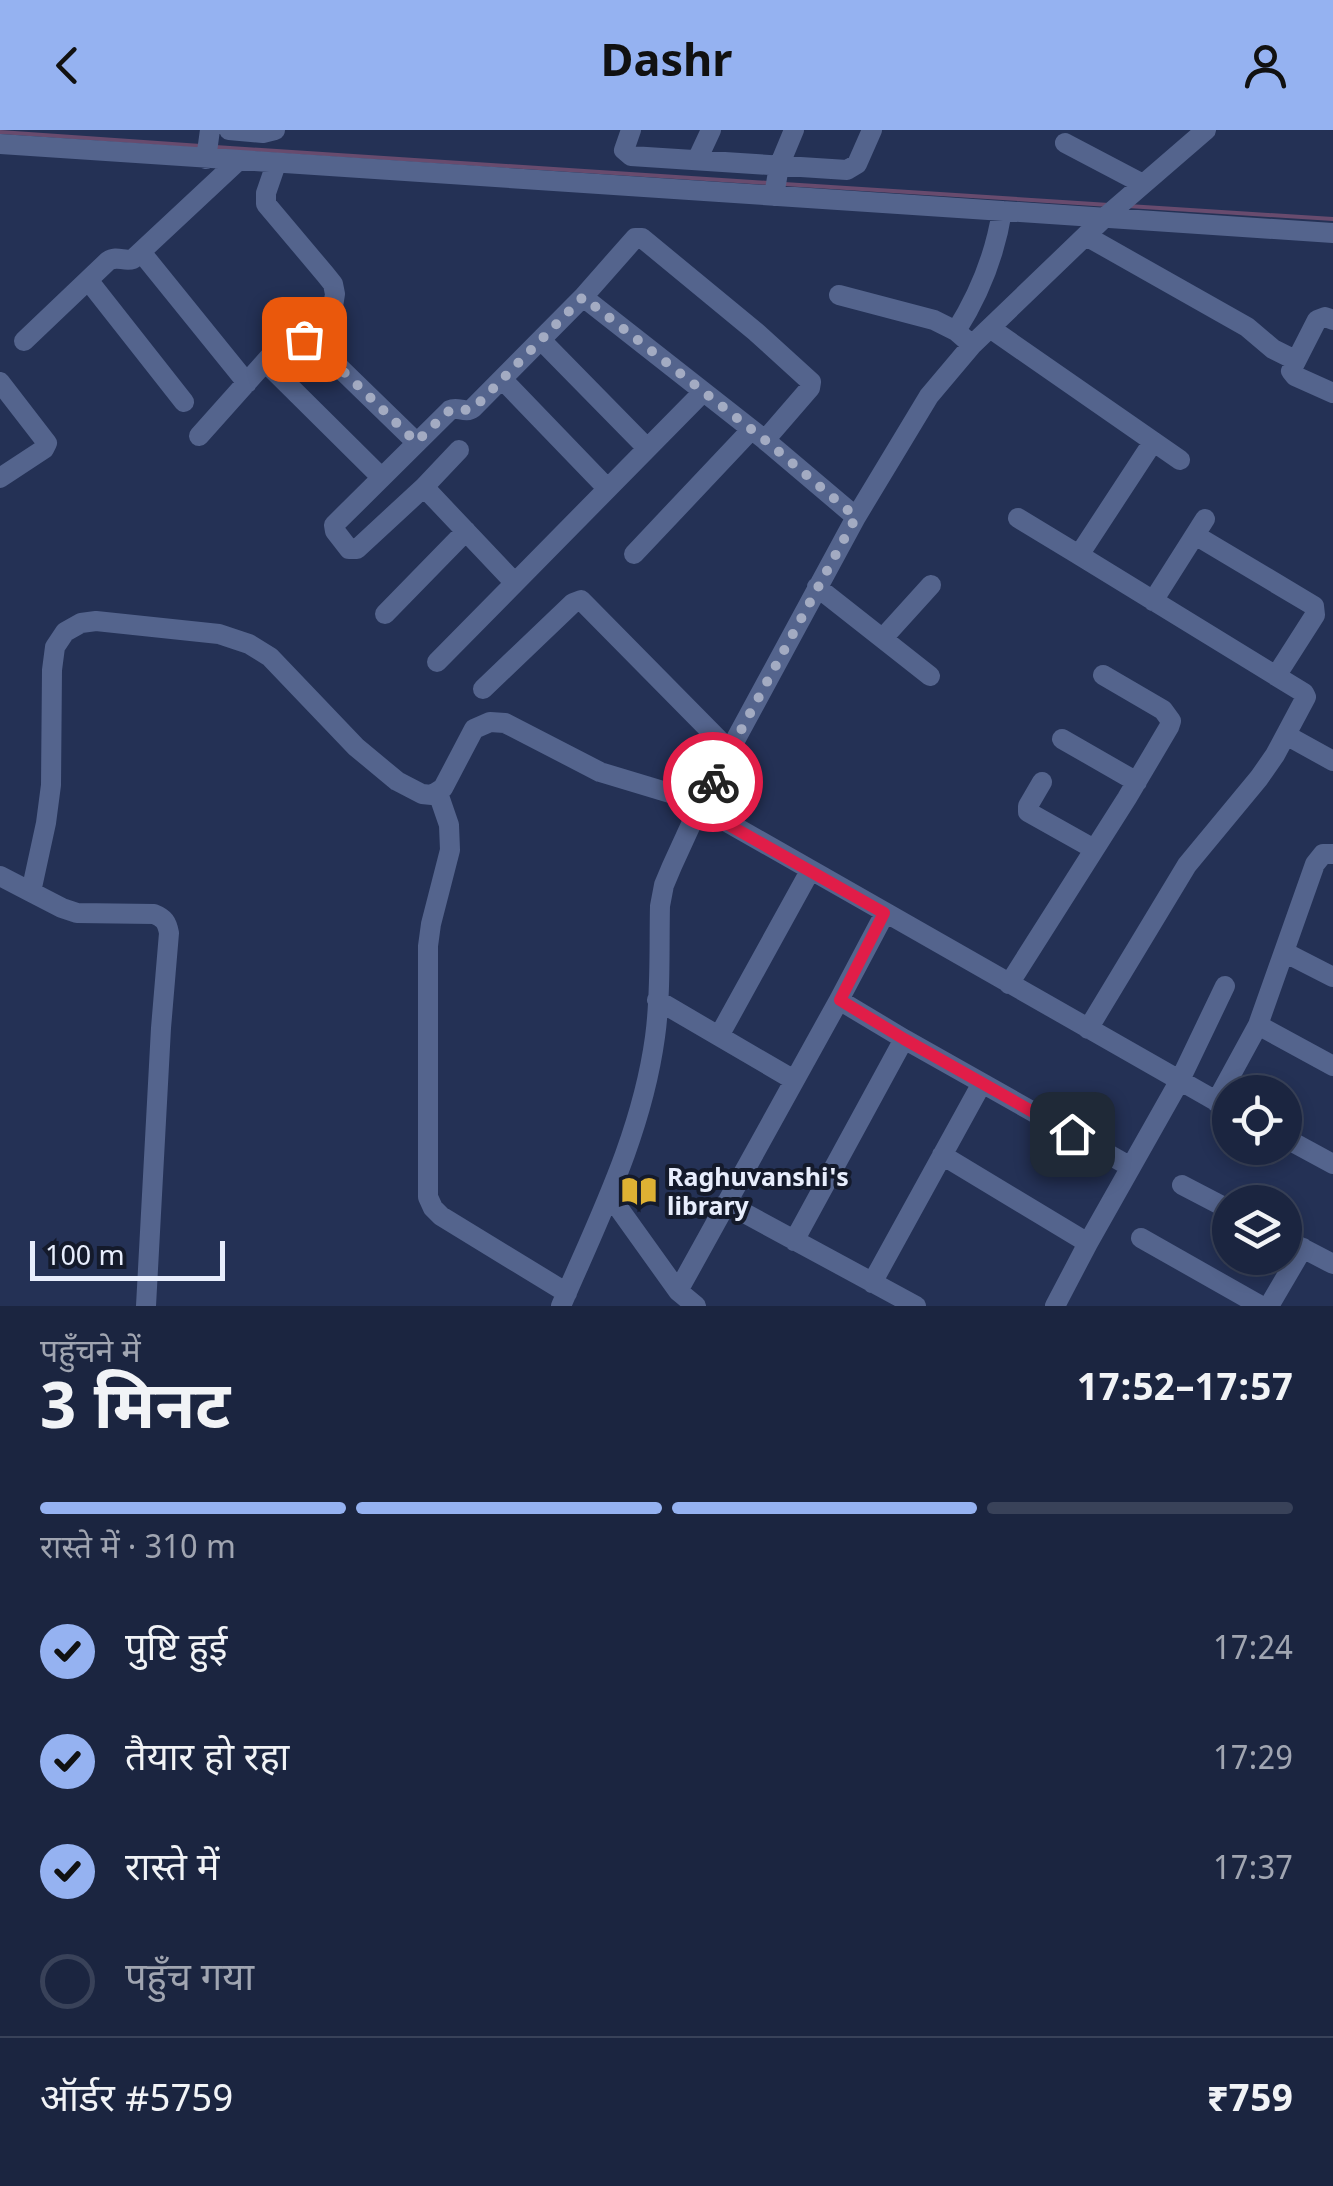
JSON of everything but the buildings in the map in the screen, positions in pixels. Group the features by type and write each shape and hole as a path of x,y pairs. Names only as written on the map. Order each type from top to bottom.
{"street":[{"path":"229,130 275,130"},
{"path":"631,130 625,144 627,154 697,160 775,182 852,168 872,130"},
{"path":"697,160 710,130"},
{"path":"775,182 794,130"},
{"path":"964,338 990,328 1106,217 1206,130"},
{"path":"1064,143 1139,188"},
{"path":"0,144 208,145 238,162 775,182 1002,211 1333,233"},
{"path":"24,341 112,258 129,261 141,252 238,162"},
{"path":"199,436 289,339 319,339 330,325 333,284 266,204 276,164"},
{"path":"438,793 451,838 428,946 428,1197 441,1216 564,1300 610,1196 648,1079 656,1034 664,885 699,808 817,587 964,338 998,237 1002,211"},
{"path":"1086,236 1247,327 1296,360"},
{"path":"459,450 357,550 349,549 335,531 334,525 416,442 450,410 474,408 635,238 642,238 812,382 634,554"},
{"path":"141,252 247,383"},
{"path":"88,280 184,402"},
{"path":"839,295 934,320 964,338"},
{"path":"583,297 856,517"},
{"path":"1333,320 1321,316 1317,320 1292,374 1333,393"},
{"path":"990,328 1180,460"},
{"path":"311,340 416,442"},
{"path":"541,340 647,448"},
{"path":"266,362 381,477"},
{"path":"502,379 607,488"},
{"path":"0,478 44,449 47,442 2,390"},
{"path":"437,662 703,392"},
{"path":"1079,555 1153,442"},
{"path":"424,487 514,582"},
{"path":"1018,518 1304,693 1306,698 1267,766 1186,865 1088,1028"},
{"path":"1152,601 1200,527 1314,606 1314,615 1276,676"},
{"path":"385,614 466,532"},
{"path":"883,638 930,585"},
{"path":"817,587 930,676"},
{"path":"483,689 573,602 581,600 730,751"},
{"path":"30,892 51,785 55,647 65,632 81,622 96,620 219,634 250,644 270,657 356,748 397,782 422,794 438,793 443,788 474,729 490,722 506,723 600,772 670,792 1212,1099"},
{"path":"1009,984 1171,721 1164,710 1103,675"},
{"path":"1286,735 1333,761"},
{"path":"1062,739 1136,782"},
{"path":"1042,782 1028,812 1094,849"},
{"path":"1236,1075 1315,864 1322,854 1333,854"},
{"path":"719,1036 810,870"},
{"path":"0,876 78,913 154,914 167,923 146,1306"},
{"path":"678,1291 884,913"},
{"path":"1284,952 1333,977"},
{"path":"1055,1306 1180,1080 1225,986"},
{"path":"657,1000 794,1080"},
{"path":"840,1000 1131,1168"},
{"path":"1258,1024 1333,1066"},
{"path":"794,1241 904,1039"},
{"path":"872,1284 982,1082"},
{"path":"1302,1147 1333,1164"},
{"path":"942,1156 1088,1242"},
{"path":"1182,1185 1212,1201"},
{"path":"610,1196 678,1291 696,1306"},
{"path":"726,1203 916,1306"},
{"path":"1141,1238 1261,1306"},
{"path":"1302,1247 1333,1264"},
{"path":"1269,1306 1281,1275"}],"waterway":[{"path":"0,132 201,146"},
{"path":"215,147 769,183"},
{"path":"784,184 1109,205"},
{"path":"1128,206 1333,219"}],"way so far":[{"path":"304,339 311,340 416,442 450,410 474,408 583,297 856,517 713,782"}],"place":[{"name":"Raghuvanshi's library","path":"639,1191"}],"route":[{"path":"713,782 699,808 884,913 840,1000 1072,1134"}]}
